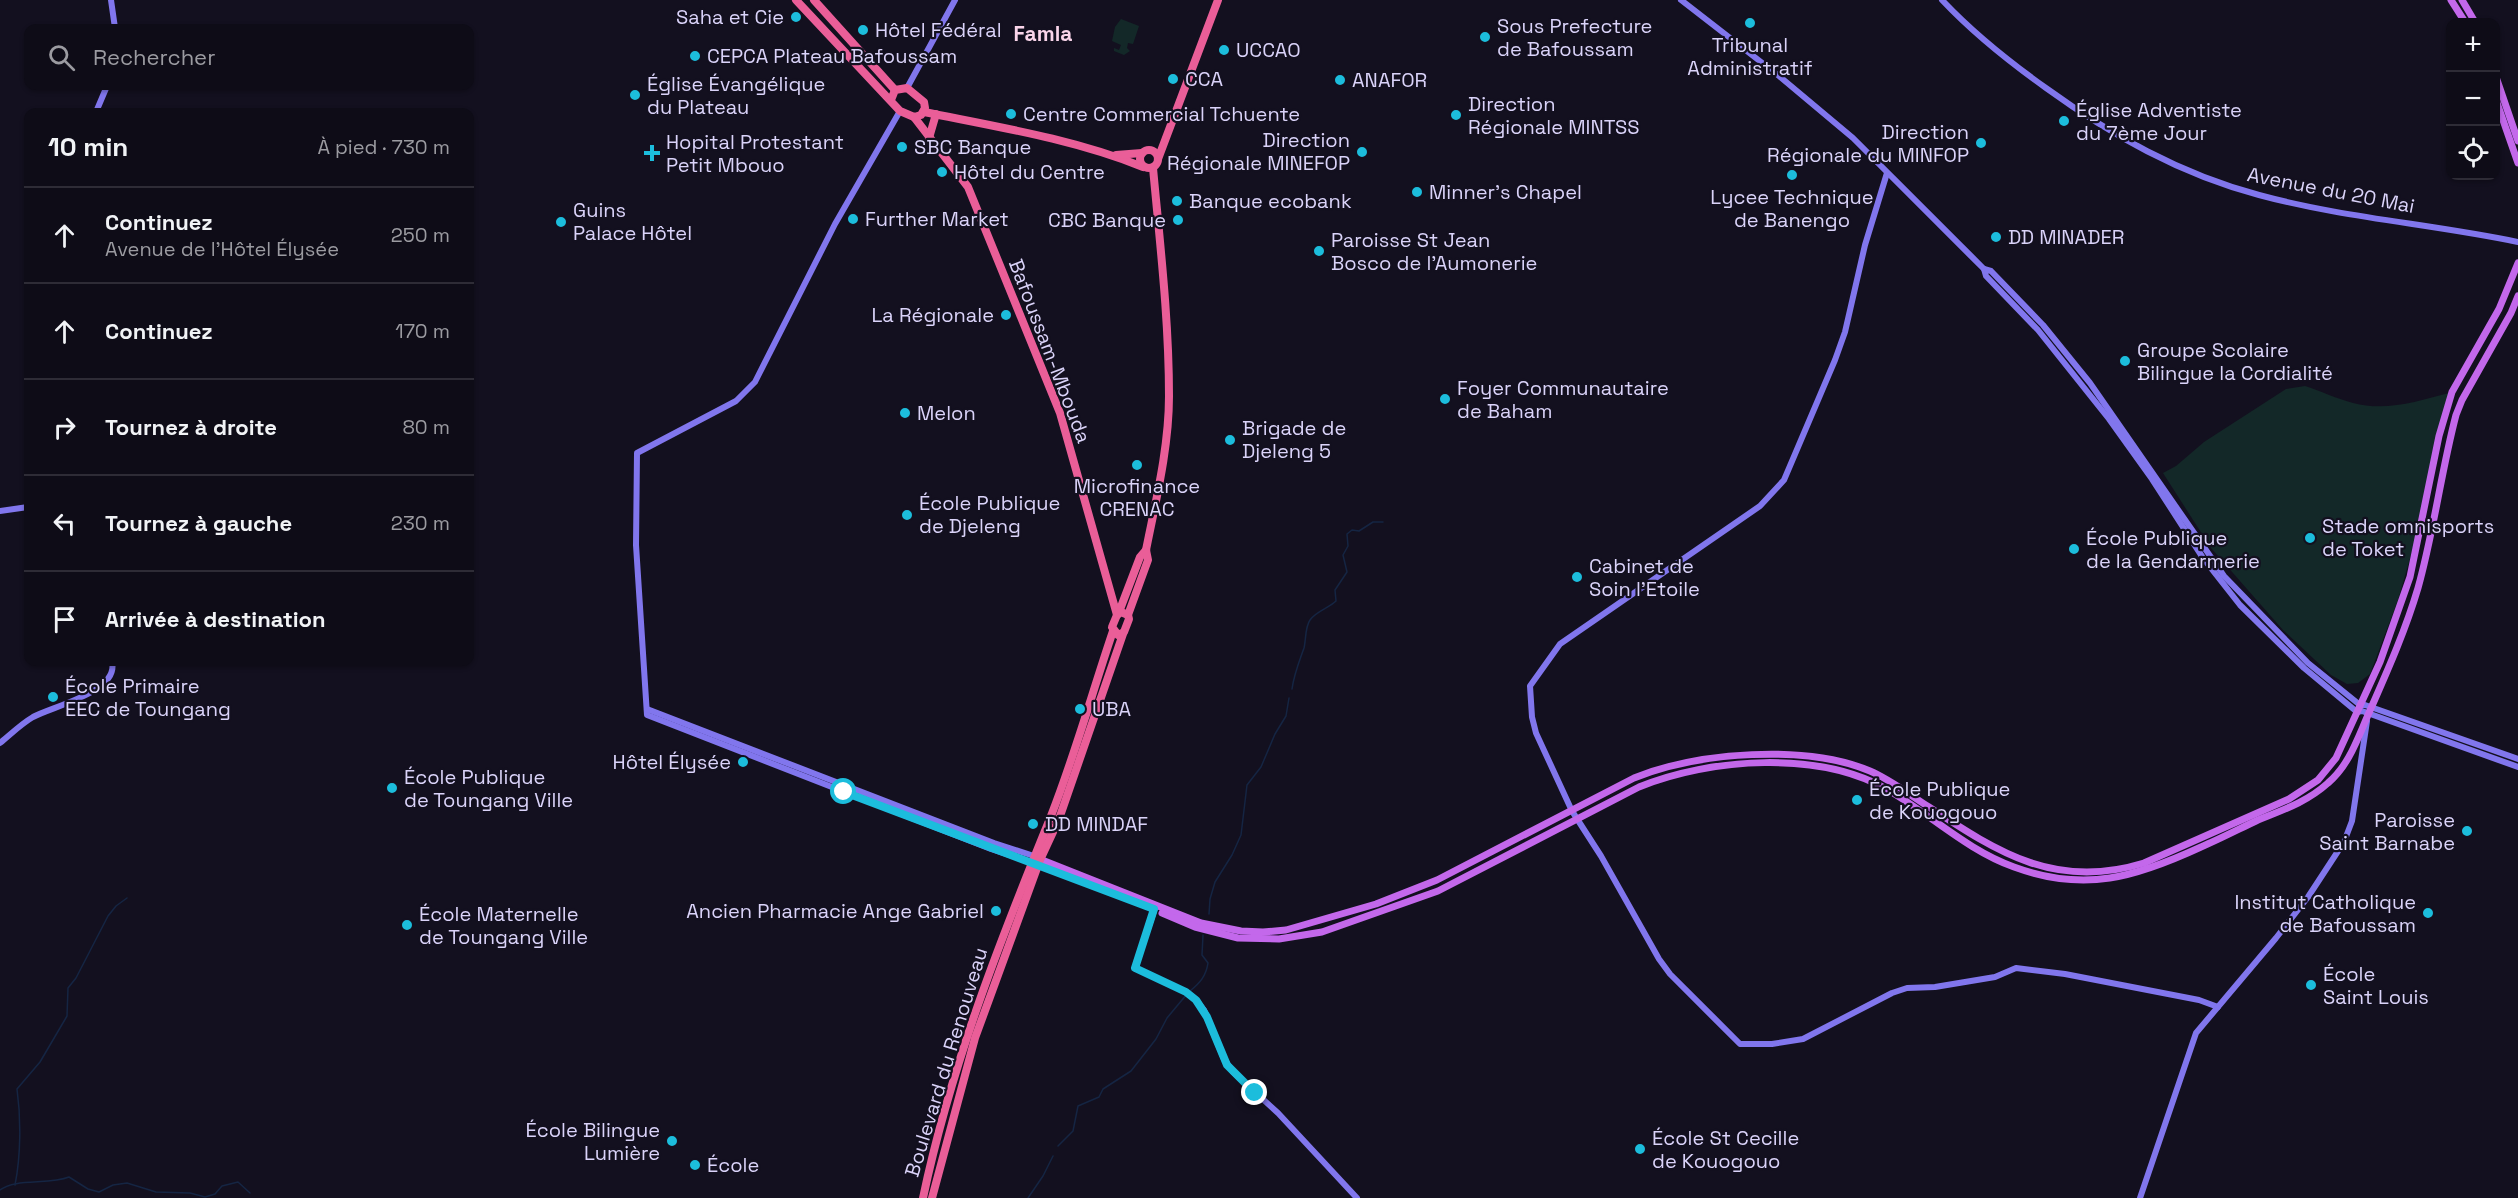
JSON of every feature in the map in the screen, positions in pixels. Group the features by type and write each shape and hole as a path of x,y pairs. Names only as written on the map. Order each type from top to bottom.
{"highway":[{"path":"796,0 900,111 914,117 924,112 1017,130 1113,155 1148,168"},
{"path":"814,0 895,90"},
{"path":"1148,168 1158,159 1218,0"},
{"path":"855,64 863,56"},
{"path":"895,90 907,88 924,102 924,112"},
{"path":"891,100 895,90"},
{"path":"929,138 936,114"},
{"name":"Bafoussam-Mbouda","path":"914,117 968,187 1060,413 1121,614"},
{"path":"1113,155 1152,150 1166,134"},
{"path":"1152,150 1158,159"},
{"path":"1121,614 1148,560 1146,550 1160,478 1169,398 1163,284 1148,168 1139,162 1142,153"},
{"name":"Boulevard du Renouveau","path":"923,1198 961,1054 1061,802 1101,689 1129,619 1121,614 1113,631 1101,689"},
{"path":"1113,631 1118,635 1123,633"},
{"name":"Boulevard du Renouveau","path":"932,1198 975,1038 1006,938"}],"main road":[{"path":"2451,0 2462,18"},
{"path":"2462,0 2473,18"},
{"path":"2500,89 2518,141"},
{"path":"2500,112 2518,164"},
{"path":"1036,861 1155,907 1217,928 1263,932 1286,930 1327,920 1409,892 1471,863 1634,778 1682,763 1748,756 1820,758 1848,763 1873,772 1965,831 2018,860 2068,871 2123,870 2187,845 2251,814 2289,799 2318,780 2336,758 2380,662 2410,577 2439,436 2452,393 2499,309 2518,263"},
{"path":"1155,907 1195,927 1238,938 1279,939 1323,932 1438,891 1639,787 1687,772 1762,764 1814,766 1850,772 1890,791 1978,850 2013,867 2045,876 2078,880 2129,876 2192,852 2293,807 2317,793 2331,781 2355,747 2417,591 2428,551 2456,415 2518,296"}],"street":[{"path":"111,0 114,24"},
{"path":"907,88 955,0"},
{"path":"1681,0 1779,76 1853,138 1984,269 1991,272 2087,385 2157,475 2224,576 2308,663 2359,708 2518,759"},
{"name":"Avenue du 20 Mai","path":"1942,0 2003,58 2126,142 2178,167 2233,187 2282,201 2518,242"},
{"path":"98,108 105,90"},
{"path":"900,111 835,224 755,382 736,401 637,453 636,545 647,712 1036,861"},
{"path":"1887,173 1865,245 1845,332 1828,378 1784,480 1760,506 1560,644 1530,686 1532,717 1536,733 1572,811 1664,967 1740,1044 1799,1041 1892,993 1907,988 1935,987 1995,977 2016,968 2065,974 2199,1000 2218,1007"},
{"path":"0,511 24,508"},
{"path":"0,743 35,716 91,693 106,681 113,666"},
{"path":"2369,711 2434,739 2518,767"},
{"path":"2140,1198 2154,1164 2196,1033 2276,938 2328,868 2349,831 2369,711"},
{"path":"1155,907 1135,968 1189,993 1204,1010 1224,1059 1233,1072 1278,1113 1357,1198"}],"green space":[{"path":"1121,19 1139,26 1133,44 1128,43 1127,48 1130,51 1124,55 1114,51 1114,48 1119,50 1121,45 1112,41 1115,27"},
{"name":"Stade omnisports de Toket","path":"2305,386 2347,401 2378,406 2402,404 2449,393 2419,527 2398,600 2370,674 2358,683 2347,684 2331,675 2283,630 2211,548 2163,473 2176,466 2204,442 2286,389"}],"waterway":[{"path":"1292,689 1304,648 1308,623 1316,614 1336,601 1335,590 1347,572 1343,555 1348,546 1347,534 1352,530 1359,531 1373,522 1383,522"},
{"path":"1209,914 1215,882 1232,855 1241,835 1247,785 1261,767 1275,734 1286,716 1289,698"},
{"path":"15,1185 20,1137 17,1089 40,1062 67,1016 68,988 76,978 108,916 127,898"},
{"path":"1190,991 1202,979 1207,968 1208,963 1202,955 1203,935"},
{"path":"1058,1146 1073,1131 1078,1106 1099,1097 1103,1089 1131,1071 1156,1039 1167,1018 1187,994"},
{"path":"1028,1198 1053,1156"},
{"path":"0,1190 14,1184 52,1181 69,1177 88,1189 99,1192 113,1185 127,1183 156,1192 190,1193 205,1197 215,1194 222,1186 238,1182 250,1193"}],"place":[{"name":"Saha et Cie","path":"796,17"},
{"name":"Tribunal Administratif","path":"1750,23"},
{"name":"Hôtel Fédéral","path":"863,30"},
{"name":"Sous Prefecture de Bafoussam","path":"1485,37"},
{"name":"UCCAO","path":"1224,50"},
{"name":"CEPCA Plateau Bafoussam","path":"695,56"},
{"name":"CCA","path":"1173,79"},
{"name":"ANAFOR","path":"1340,80"},
{"name":"Église Évangélique du Plateau","path":"635,95"},
{"name":"Centre Commercial Tchuente","path":"1011,114"},
{"name":"Direction Régionale MINTSS","path":"1456,115"},
{"name":"Église Adventiste du 7ème Jour","path":"2064,121"},
{"name":"Direction Régionale du MINFOP","path":"1981,143"},
{"name":"SBC Banque","path":"902,147"},
{"name":"Direction Régionale MINEFOP","path":"1362,152"},
{"name":"Hopital Protestant Petit Mbouo","path":"652,153"},
{"name":"Hôtel du Centre","path":"942,172"},
{"name":"Lycee Technique de Banengo","path":"1792,175"},
{"name":"Minner's Chapel","path":"1417,192"},
{"name":"Banque ecobank","path":"1177,201"},
{"name":"Further Market","path":"853,219"},
{"name":"CBC Banque","path":"1178,220"},
{"name":"Guins Palace Hôtel","path":"561,222"},
{"name":"DD MINADER","path":"1996,237"},
{"name":"Paroisse St Jean Bosco de l'Aumonerie","path":"1319,251"},
{"name":"La Régionale","path":"1006,315"},
{"name":"Groupe Scolaire Bilingue la Cordialité","path":"2125,361"},
{"name":"Foyer Communautaire de Baham","path":"1445,399"},
{"name":"Melon","path":"905,413"},
{"name":"Brigade de Djeleng 5","path":"1230,440"},
{"name":"Microfinance CRENAC","path":"1137,465"},
{"name":"École Publique de Djeleng","path":"907,515"},
{"name":"Stade omnisports de Toket","path":"2310,538"},
{"name":"École Publique de la Gendarmerie","path":"2074,549"},
{"name":"Cabinet de Soin l'Etoile","path":"1577,577"},
{"name":"École Primaire EEC de Toungang","path":"53,697"},
{"name":"UBA","path":"1080,709"},
{"name":"Hôtel Élysée","path":"743,762"},
{"name":"École Publique de Toungang Ville","path":"392,788"},
{"name":"École Publique de Kouogouo","path":"1857,800"},
{"name":"DD MINDAF","path":"1033,824"},
{"name":"Paroisse Saint Barnabe","path":"2467,831"},
{"name":"Ancien Pharmacie Ange Gabriel","path":"996,911"},
{"name":"Institut Catholique de Bafoussam","path":"2428,913"},
{"name":"École Maternelle de Toungang Ville","path":"407,925"},
{"name":"École Saint Louis","path":"2311,985"},
{"name":"École Bilingue Lumière","path":"672,1141"},
{"name":"École St Cecille de Kouogouo","path":"1640,1149"},
{"name":"École","path":"695,1165"}],"district":[{"name":"Famla","path":"1043,34"}],"route":[{"path":"844,792 1154,909 1135,968 1186,992 1196,1000 1204,1010 1227,1065 1255,1093"}]}
